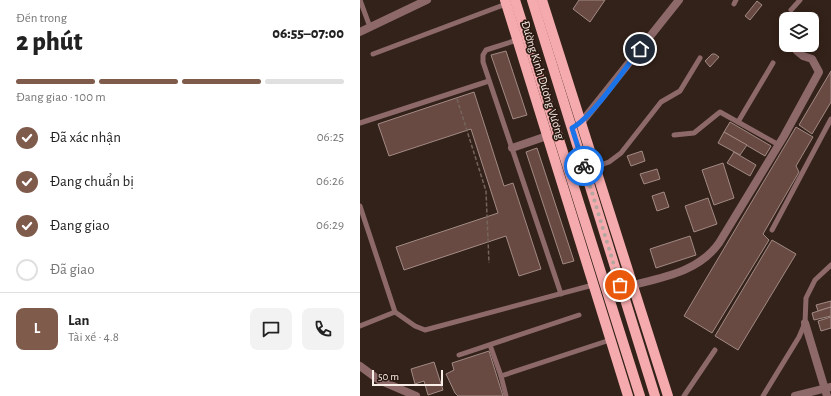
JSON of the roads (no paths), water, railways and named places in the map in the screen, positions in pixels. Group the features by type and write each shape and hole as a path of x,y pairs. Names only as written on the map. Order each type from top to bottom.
{"main road":[{"name":"Đường Kinh Dương Vương","path":"532,0 577,125 595,167 668,396"},
{"name":"Đường Kinh Dương Vương","path":"543,0 620,285 655,396"},
{"path":"535,11 543,0"},
{"name":"Đường Kinh Dương Vương","path":"509,1 558,133 640,396"},
{"name":"Đường Kinh Dương Vương","path":"522,38 547,136 628,396"},
{"path":"547,136 577,125"},
{"path":"593,286 604,284 633,285"}],"street":[{"path":"360,32 427,0"},
{"path":"577,125 679,0"},
{"path":"633,285 690,268 711,255 779,145 819,72 812,60 798,52"},
{"path":"512,148 547,136"},
{"path":"795,396 827,390 805,323"},
{"path":"360,366 379,380 416,396"}],"lane":[{"path":"360,0 370,27"},
{"path":"791,10 800,0"},
{"path":"373,54 509,1"},
{"path":"522,38 486,50 483,55 483,62 561,294"},
{"path":"595,167 609,162 621,153 661,102 680,91 700,58"},
{"path":"738,122 773,63"},
{"path":"360,123 490,81"},
{"path":"674,135 694,133 720,112 779,145"},
{"path":"772,230 831,119"},
{"path":"360,206 395,312 415,326 425,330 593,286"},
{"path":"762,396 799,337 805,323 806,298 815,280 831,265"},
{"path":"360,326 395,312"},
{"path":"459,355 579,314"},
{"path":"501,376 610,340"},
{"path":"490,345 501,376 506,396"},
{"path":"684,396 715,350"}]}
